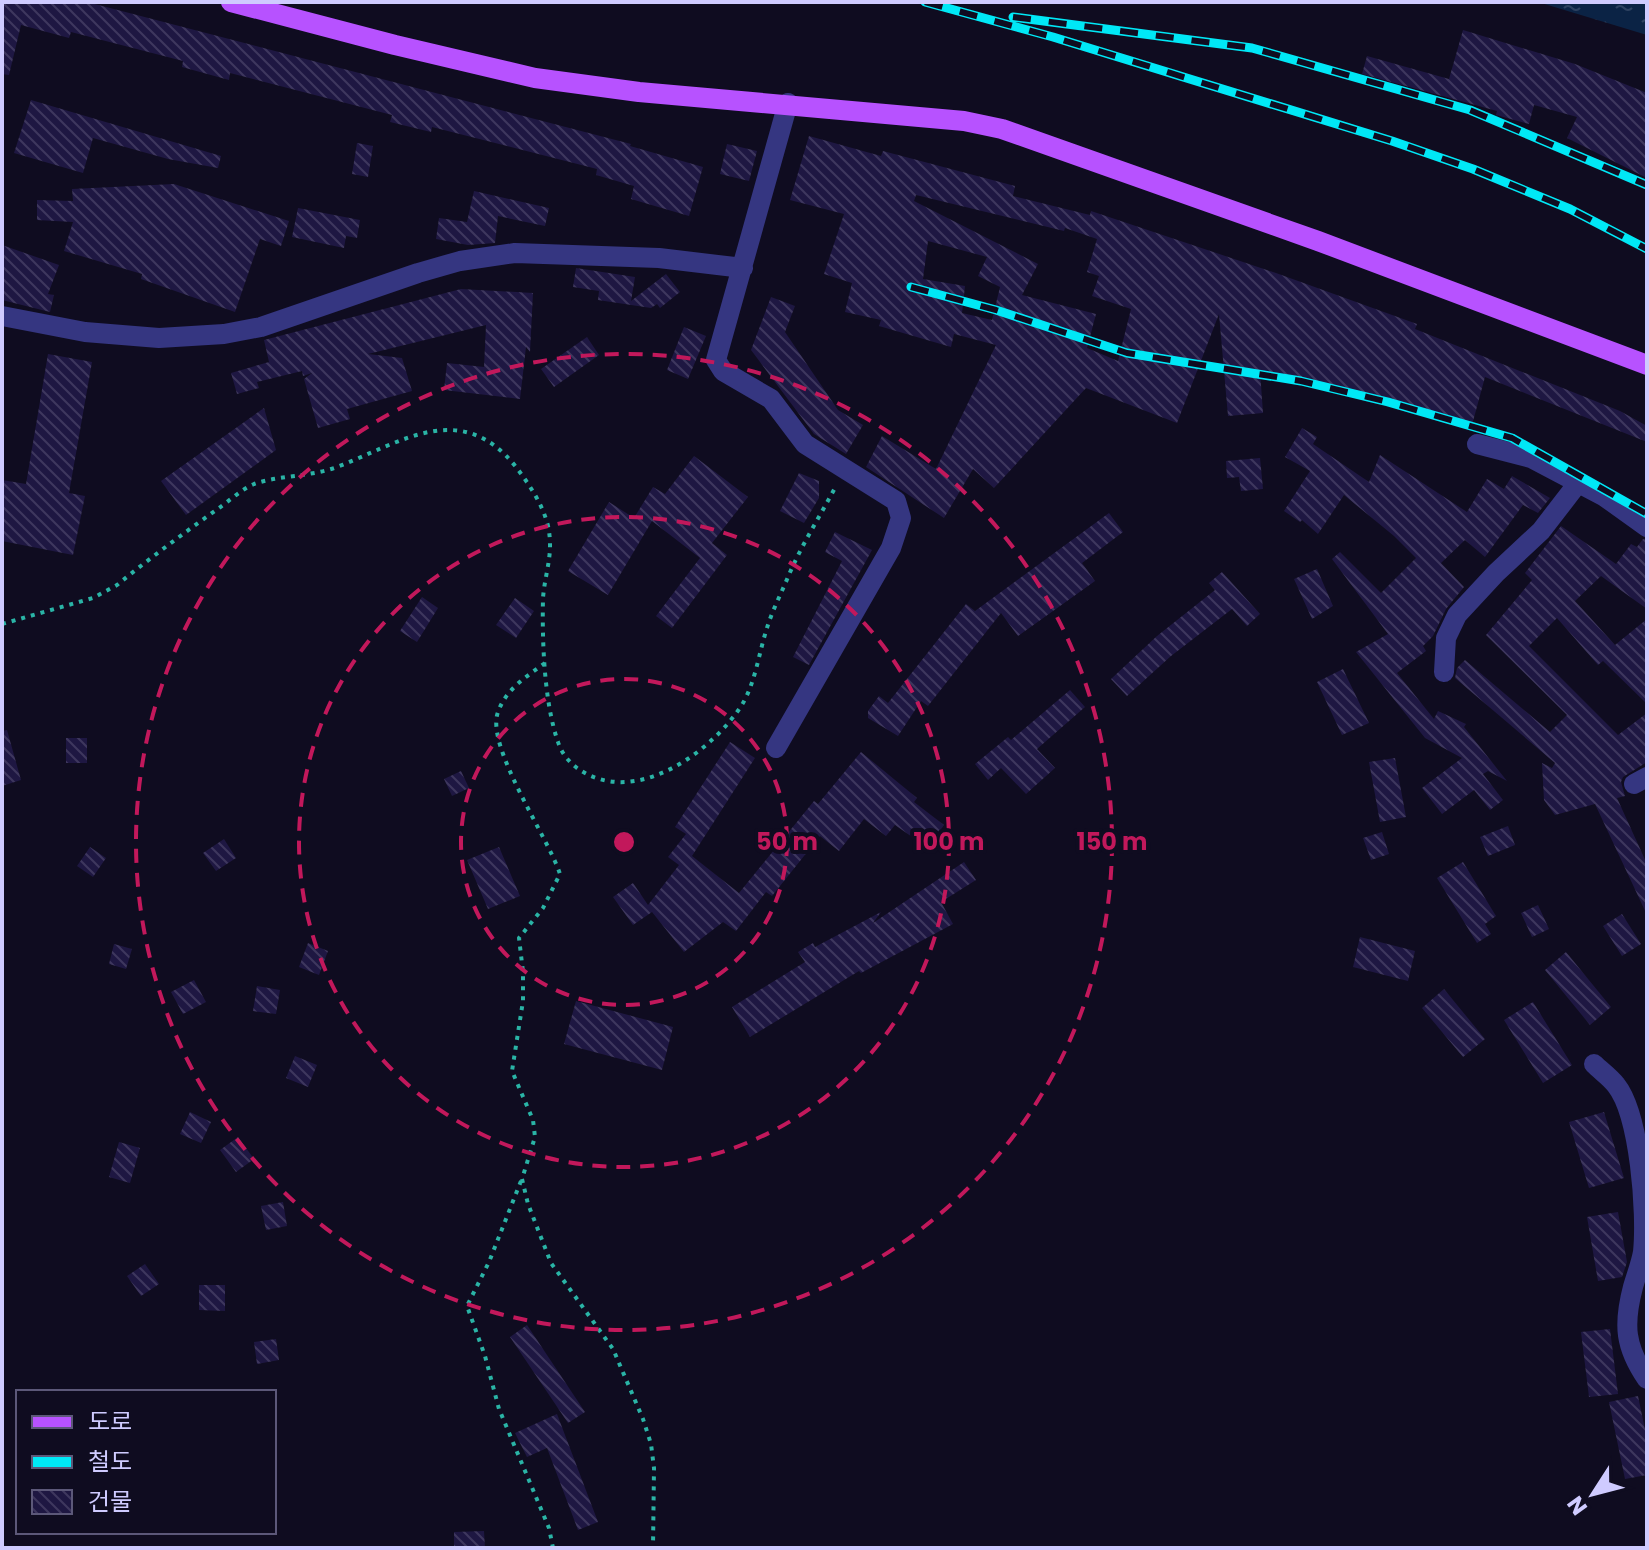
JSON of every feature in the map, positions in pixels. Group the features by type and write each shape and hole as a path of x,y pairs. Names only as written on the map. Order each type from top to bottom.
{"main road":[{"path":"231,2 535,78 639,92 964,121 1002,129 1318,241 1647,365"}],"street":[{"path":"776,748 891,548 901,518 896,501 805,444 771,399 723,371 716,360 788,103"},
{"path":"2,316 85,332 159,338 224,334 261,327 460,261 515,253 659,258 743,268"},
{"path":"1477,444 1531,458 1605,497 1647,527"},
{"path":"1444,672 1446,638 1457,615 1541,531 1578,483"},
{"path":"1594,1064 1617,1087 1629,1113 1638,1151 1643,1255 1626,1326 1628,1346 1647,1379"}],"path":[{"path":"2,624 93,598 117,585 252,485 317,474 429,431 459,429 483,437 505,453 535,494 548,525 551,561 543,595 546,662 558,743 566,759 595,778 622,783 645,779 674,766 724,728 744,701 767,627 791,570 845,469"},
{"path":"546,662 517,683 496,715 497,733 516,785 555,857 560,874 543,908 519,938 523,1001 512,1071 533,1120 535,1137 489,1262 467,1306 499,1409 549,1528 553,1548"},
{"path":"522,1179 528,1204 551,1263 613,1349 643,1419 654,1468 653,1548"}],"water":[{"path":"1538,2 1647,4 1647,35"}],"building":[{"path":"2,2 87,2 631,144 703,167 689,216 631,199 634,186 596,175 597,169 432,127 431,132 390,122 392,115 230,73 229,80 182,67 183,61 71,32 69,38 21,25 9,75 2,74"},
{"path":"1463,30 1575,64 1647,93 1647,178 1567,138 1577,117 1534,105 1529,124 1496,115 1497,111 1362,74 1367,56 1449,79"},
{"path":"31,100 221,156 218,168 168,159 93,138 83,173 14,153"},
{"path":"809,136 881,156 883,151 1015,186 1013,196 1090,215 1091,211 1417,324 1415,329 1620,411 1647,426 1647,442 1485,377 1472,425 1339,387 1339,390 1260,371 1263,413 1228,416 1219,314 1177,423 1086,388 994,488 973,469 944,518 866,467 882,436 936,469 996,345 954,334 951,347 879,326 881,320 845,312 852,283 824,274 844,214 790,200","holes":["916,195 1064,231 1065,228 1097,239 1087,272 1099,276 1092,296 1131,309 1118,361 1087,348 1096,314 1022,295 1038,264 914,201","928,241 987,257 978,276 1000,287 992,320 962,313 965,286 923,279"]},
{"path":"357,143 373,146 368,177 352,174"},
{"path":"727,144 757,151 749,181 720,174"},
{"path":"174,184 289,221 281,246 260,239 235,312 141,279 142,274 64,251 73,222 37,220 37,200 73,201 72,189"},
{"path":"474,191 549,208 545,226 498,216 495,243 468,245 436,239 439,218 467,222"},
{"path":"298,208 360,220 357,238 346,236 344,248 292,237"},
{"path":"2,245 59,265 48,294 54,295 50,312 2,300"},
{"path":"576,268 635,277 631,301 666,274 680,292 660,308 657,304 651,308 598,300 599,291 573,287"},
{"path":"461,289 533,293 530,352 526,347 520,399 444,390 447,363 484,367 486,325 368,354 402,358 412,391 347,409 350,419 318,428 304,379 312,373 303,376 302,371 257,382 259,388 237,394 231,373 269,362 264,340"},
{"path":"771,297 795,306 785,332 838,410 863,425 846,454 814,434 751,350"},
{"path":"684,327 706,336 688,379 667,370"},
{"path":"587,337 599,355 554,387 541,369"},
{"path":"48,354 92,362 69,493 85,496 73,555 2,541 2,480 26,484"},
{"path":"264,408 276,450 186,515 161,481"},
{"path":"1302,428 1317,437 1313,444 1369,482 1380,455 1467,512 1487,479 1504,489 1512,476 1550,498 1538,513 1523,505 1485,557 1465,540 1441,563 1464,587 1446,609 1433,636 1423,646 1426,651 1397,673 1434,719 1438,711 1466,724 1464,727 1507,781 1488,771 1483,774 1503,800 1490,810 1474,790 1442,814 1422,788 1462,758 1425,738 1356,652 1388,634 1332,559 1340,552 1381,593 1416,558 1344,495 1318,534 1302,520 1300,522 1284,511 1310,471 1285,457"},
{"path":"694,456 748,497 712,543 727,555 672,628 656,616 700,558 652,521 608,595 568,571 609,502 634,518 653,487 665,494"},
{"path":"1260,458 1263,489 1241,491 1239,477 1227,478 1226,461"},
{"path":"799,473 819,481 819,498 804,523 780,511"},
{"path":"1109,513 1123,532 1082,563 1095,581 1018,636 1001,613 928,706 921,701 898,736 868,718 868,711 879,696 888,703 966,604 975,611"},
{"path":"1561,526 1616,564 1631,544 1637,547 1643,539 1647,540 1647,609 1601,576 1575,601 1615,645 1647,619 1647,704 1603,661 1598,665 1557,618 1529,646 1618,735 1647,713 1647,762 1623,777 1621,782 1625,796 1617,798 1647,864 1647,915 1595,804 1555,815 1544,800 1542,763 1552,768 1555,763 1455,678 1457,668 1465,660 1550,732 1567,715 1486,635 1532,580 1525,573"},
{"path":"835,532 872,550 809,665 793,657 842,561 825,552"},
{"path":"1317,569 1333,606 1312,619 1294,579"},
{"path":"1222,572 1260,614 1247,626 1232,609 1171,656 1127,696 1111,679 1157,636 1215,590 1209,583"},
{"path":"422,597 438,608 417,642 400,631"},
{"path":"515,598 534,611 516,638 496,625"},
{"path":"1343,669 1369,723 1342,735 1317,682"},
{"path":"1070,690 1085,707 1037,749 1055,768 1026,794 1001,768 988,780 975,764 1008,737 1011,740"},
{"path":"7,730 21,780 2,786 2,731"},
{"path":"66,738 87,738 87,763 66,763"},
{"path":"730,742 755,758 692,856 739,893 814,801 818,804 861,752 917,798 914,802 944,825 928,848 895,825 886,836 864,819 839,851 820,836 772,896 766,892 736,931 723,922 684,952 652,912 633,925 613,897 633,883 648,905 679,865 668,857 686,834 675,827"},
{"path":"1395,758 1406,817 1380,822 1369,762"},
{"path":"461,771 469,788 452,796 444,779"},
{"path":"1508,826 1515,845 1488,856 1480,837"},
{"path":"1382,832 1389,854 1371,860 1363,838"},
{"path":"224,839 236,858 216,871 203,853"},
{"path":"90,847 106,858 93,877 77,866"},
{"path":"499,847 520,896 488,909 467,860"},
{"path":"964,862 976,880 941,902 953,924 861,973 859,971 750,1037 732,1007 805,962 798,952 813,943 815,947 881,912 873,923"},
{"path":"1463,862 1496,916 1485,924 1491,934 1477,943 1437,878"},
{"path":"1538,905 1549,929 1532,937 1521,913"},
{"path":"1622,914 1641,944 1622,956 1603,926"},
{"path":"1360,937 1415,951 1408,981 1353,967"},
{"path":"308,943 328,951 319,975 299,967"},
{"path":"114,944 132,949 126,969 109,964"},
{"path":"1566,952 1611,1007 1590,1025 1545,970"},
{"path":"194,980 206,1002 183,1014 171,992"},
{"path":"257,986 280,990 276,1014 253,1011"},
{"path":"1444,989 1485,1039 1463,1057 1422,1008"},
{"path":"576,1001 673,1027 662,1070 564,1044"},
{"path":"1533,1002 1572,1065 1543,1083 1504,1020"},
{"path":"295,1056 317,1065 308,1087 286,1078"},
{"path":"190,1112 211,1122 201,1143 180,1134"},
{"path":"1604,1112 1624,1178 1589,1188 1569,1122"},
{"path":"238,1137 254,1159 236,1172 220,1150"},
{"path":"119,1142 140,1148 130,1183 109,1177"},
{"path":"283,1202 287,1226 266,1230 261,1206"},
{"path":"1618,1212 1627,1262 1622,1277 1598,1281 1587,1217"},
{"path":"145,1264 159,1284 141,1296 127,1276"},
{"path":"199,1285 225,1285 225,1311 199,1310"},
{"path":"527,1325 585,1412 568,1423 510,1337"},
{"path":"1610,1329 1618,1394 1589,1397 1581,1332"},
{"path":"276,1339 279,1360 257,1364 254,1342"},
{"path":"1638,1396 1647,1439 1647,1475 1625,1479 1609,1402"},
{"path":"557,1414 598,1522 578,1530 547,1448 527,1457 515,1433"},
{"path":"484,1531 485,1548 454,1548 454,1532"}],"railway":[{"path":"925,2 1053,37 1392,141 1473,169 1570,209 1647,249"},
{"path":"1013,17 1252,48 1470,110 1647,185"},
{"path":"911,287 996,310 1127,353 1301,381 1388,402 1512,438 1647,514"}]}
